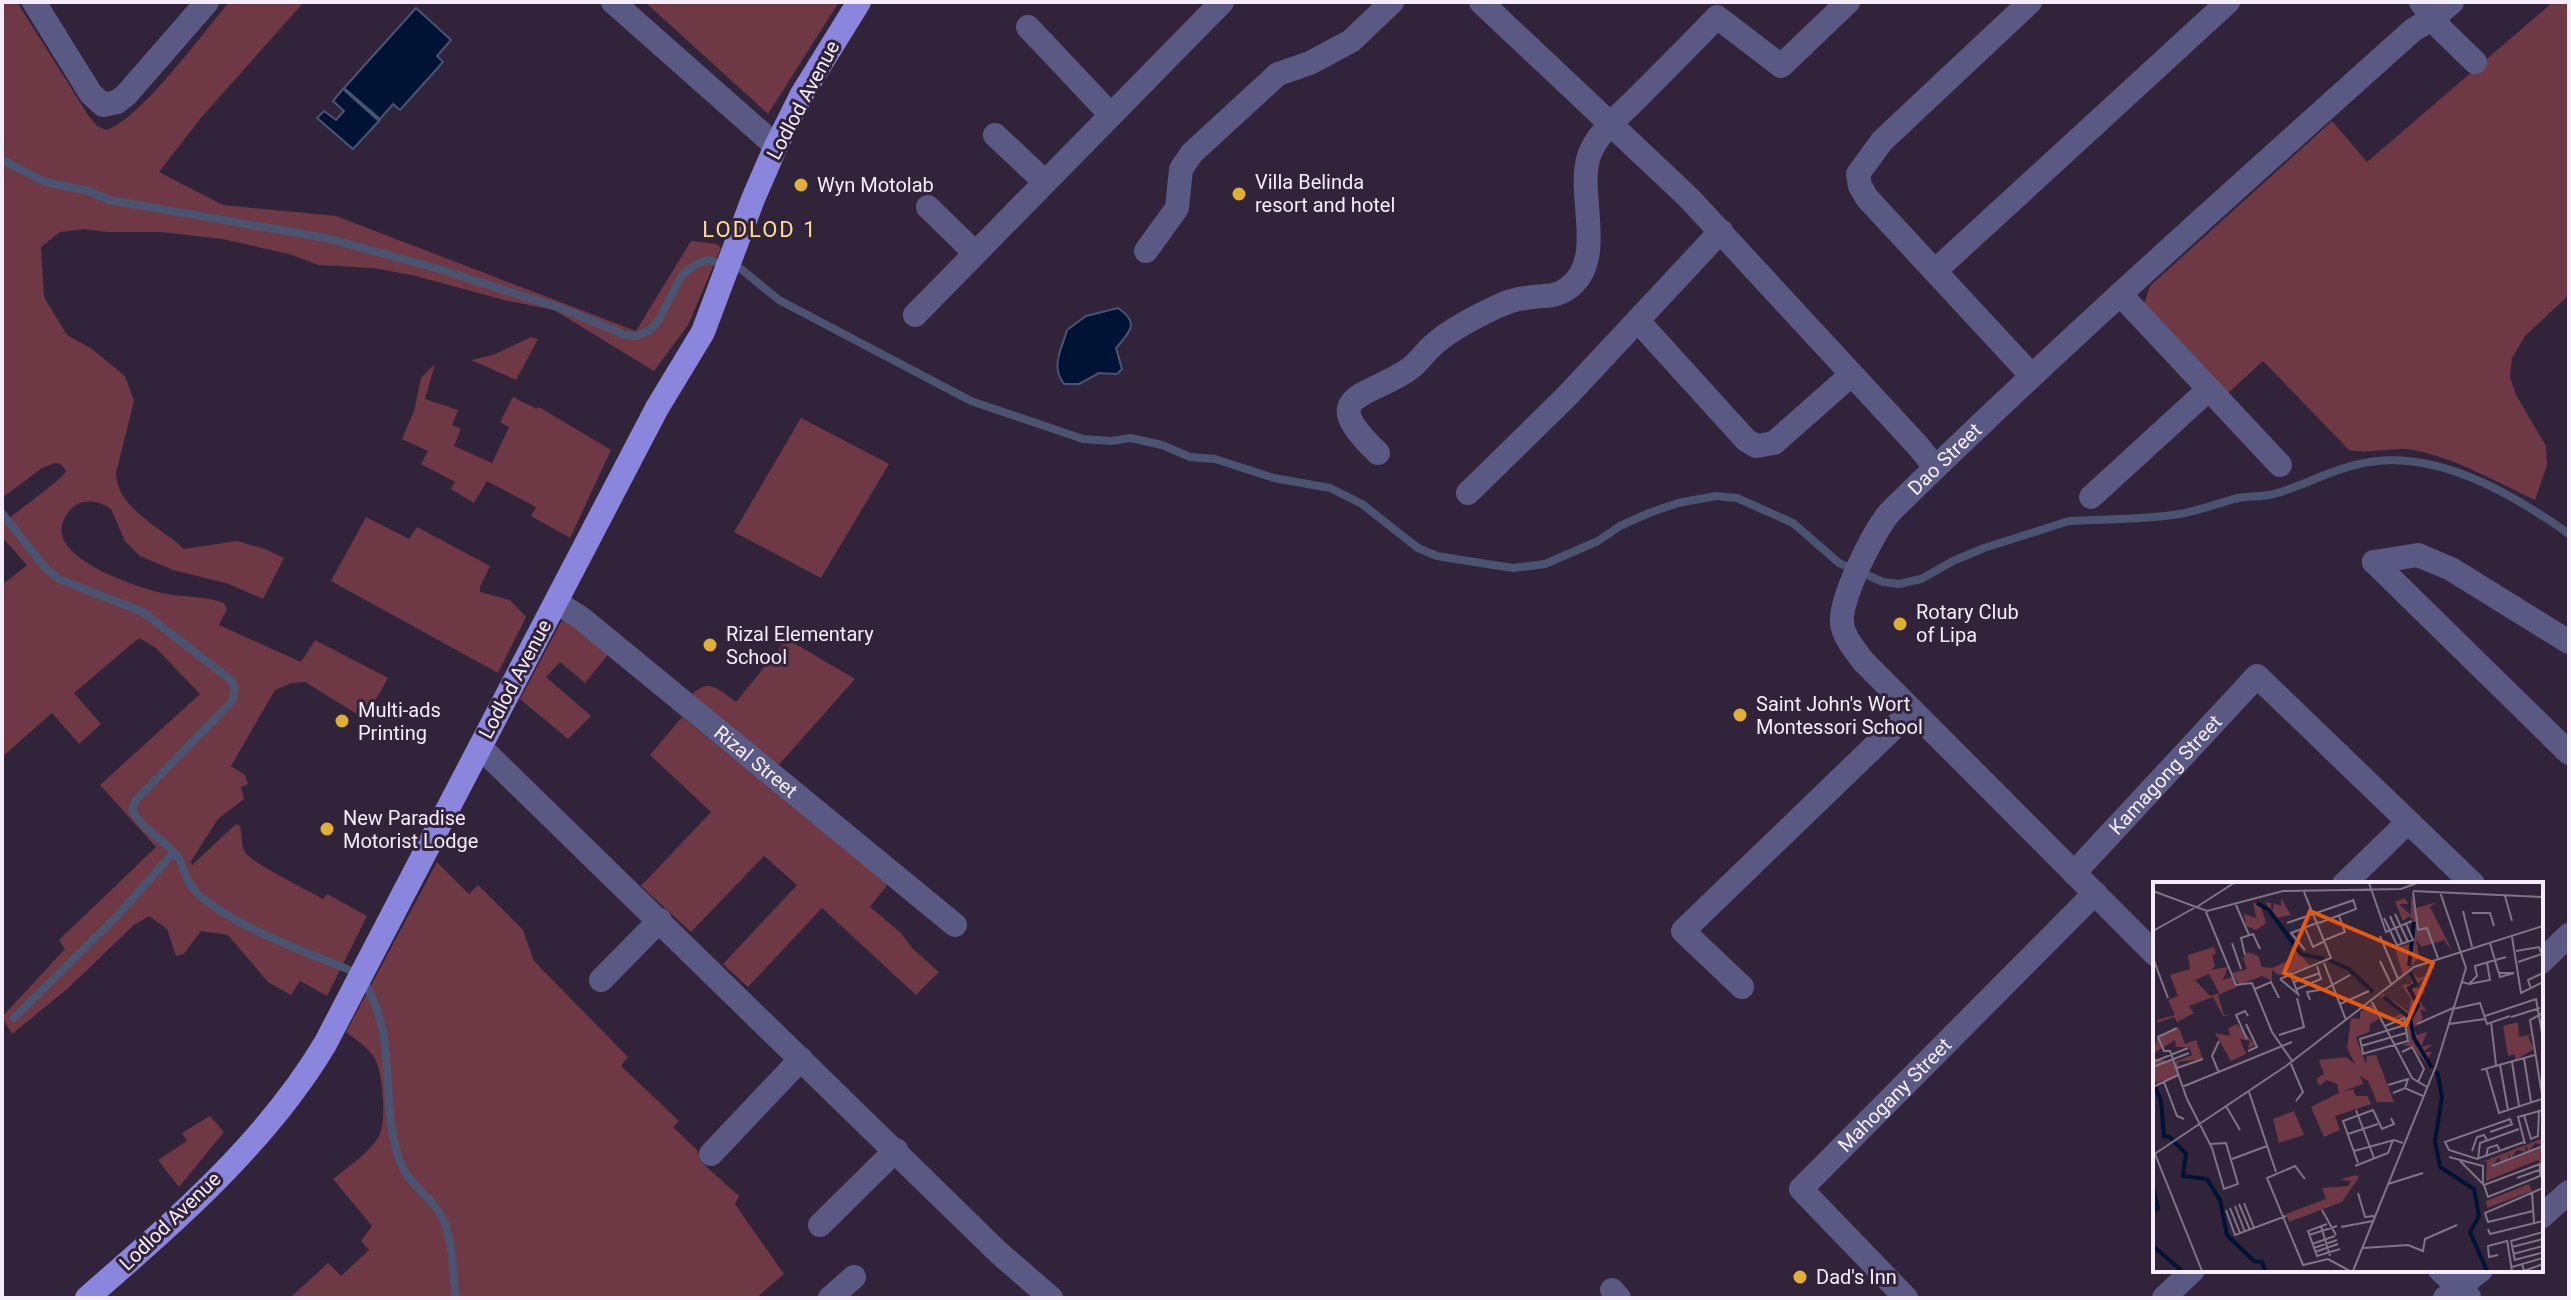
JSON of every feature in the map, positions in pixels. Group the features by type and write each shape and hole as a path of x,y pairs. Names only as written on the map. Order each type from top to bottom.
{"main road":[{"name":"Lodlod Avenue","path":"87,1298 160,1234 250,1143 314,1063 657,408 693,352 776,146 802,94 859,2"}],"street":[{"path":"34,2 91,94 103,105 117,102 126,95 207,2"},
{"path":"613,2 776,146"},
{"path":"915,315 1222,2"},
{"path":"1146,251 1177,208 1181,169 1192,153 1278,74 1310,63 1351,41 1392,2"},
{"path":"1481,2 1721,231 1935,467"},
{"path":"1378,453 1350,421 1349,407 1360,393 1408,370 1444,337 1490,310 1522,298 1561,293 1579,278 1588,252 1588,162 1593,147 1717,17 1781,66 1848,2"},
{"path":"2030,2 1882,141 1859,169 1858,180 1867,198 2031,375"},
{"path":"1935,271 2228,2"},
{"name":"Dao Street","path":"2153,952 1863,661 1847,639 1842,621 1846,599 1884,519 1935,467 2031,375 2413,30 2426,10 2452,2"},
{"path":"2426,10 2475,62"},
{"path":"1028,27 1111,115"},
{"path":"995,135 1045,182"},
{"path":"928,207 975,253"},
{"path":"1468,493 1566,397 1721,231"},
{"path":"2120,294 2280,465"},
{"path":"1638,321 1746,440 1756,446 1774,443 1851,375"},
{"path":"2091,497 2208,390"},
{"path":"2569,642 2451,569 2418,555 2374,562 2569,753"},
{"name":"Rizal Street","path":"556,602 581,618 955,925"},
{"name":"Kamagong Street","path":"2074,873 2257,676 2408,822"},
{"path":"1742,987 1683,931 1911,711"},
{"path":"480,747 999,1253 1051,1298"},
{"path":"2346,882 2408,822 2471,882"},
{"name":"Mahogany Street","path":"1906,1298 1801,1189 2095,893"},
{"path":"601,980 660,920"},
{"path":"2543,955 2569,935"},
{"path":"711,1154 801,1059"},
{"path":"820,1225 896,1150"},
{"path":"2543,1215 2569,1192"},
{"path":"2164,1298 2191,1272"},
{"path":"2453,1288 2478,1272"},
{"path":"830,1298 854,1277"}],"shaded area":[{"path":"2,2 17,2 88,115 97,126 107,130 121,122 154,92 229,2 304,2 200,119 159,172 223,205 336,216 636,331 691,241 717,244 721,248 688,325 654,371 554,310 412,275 373,268 319,265 289,254 222,239 161,232 84,229 60,232 41,247 44,297 67,335 92,349 125,376 134,401 116,473 124,497 142,516 184,549 237,541 284,558 263,599 229,584 173,570 140,556 125,541 111,509 96,502 75,506 65,517 63,538 71,550 99,570 134,585 224,603 227,609 219,625 301,662 315,640 388,678 365,719 305,682 275,690 231,766 245,775 248,784 241,787 244,799 218,819 191,861 192,865 236,824 240,826 243,846 249,857 323,899 327,894 367,916 327,996 300,981 291,995 268,982 228,935 201,931 184,954 176,956 167,929 149,916 134,925 66,990 12,1034 2,1017 65,949 59,940 156,847 100,785 200,694 155,647 139,638 74,693 101,724 79,744 52,713 2,757 2,585 27,565 2,537 2,524 66,471 61,464 55,463 42,468 2,498"},
{"path":"645,2 839,2 768,114"},
{"path":"2553,2 2569,2 2569,295 2525,336 2512,358 2510,377 2516,395 2546,446 2547,465 2535,500 2478,472 2433,455 2409,449 2349,450 2263,361 2228,393 2144,304 2150,286 2332,121 2367,162"},
{"path":"531,337 538,339 516,380 471,360 493,355"},
{"path":"435,364 425,399 458,410 452,425 461,429 454,446 492,463 509,427 500,422 513,397 537,409 539,407 611,450 570,538 531,516 536,507 487,481 474,503 451,489 455,482 421,464 428,451 402,439 414,411 421,378"},
{"path":"801,418 889,464 821,578 734,532"},
{"path":"366,517 409,539 417,527 490,566 480,592 510,600 526,617 498,673 331,581"},
{"path":"570,619 610,652 585,683 560,662 546,677 591,716 568,739 520,699 561,622"},
{"path":"787,639 855,679 777,767 690,696 708,686 736,702"},
{"path":"682,717 888,884 870,907 939,972 916,995 822,908 748,987 723,964 797,885 764,856 691,932 641,886 711,812 650,755"},
{"path":"437,862 469,894 478,885 523,930 534,961 628,1057 621,1066 679,1121 673,1127 697,1150 701,1162 739,1196 735,1204 784,1274 756,1298 290,1298 328,1263 341,1276 369,1250 361,1241 372,1226 333,1179 364,1154 379,1136 383,1120 382,1084 374,1057 346,1032"},
{"path":"210,1116 224,1132 179,1187 158,1160 187,1141 182,1133"}],"water":[{"path":"416,8 451,40 437,56 443,62 400,110 393,104 380,119 344,88"},
{"path":"343,89 379,121 353,149 317,118 324,111 336,120 344,111 333,101"},
{"path":"1118,308 1131,323 1128,333 1116,348 1122,369 1117,374 1099,373 1079,384 1064,384 1057,364 1067,330 1086,316"}],"waterway":[{"path":"2,160 45,182 89,191 109,200 326,238 439,269 563,309 625,335 636,336 657,323 682,275 696,264 708,260 741,269 779,300 971,401 1083,439 1112,441 1130,438 1162,445 1190,457 1215,459 1274,478 1330,488 1362,504 1418,548 1437,556 1513,568 1545,564 1598,541 1620,526 1649,513 1678,503 1716,496 1737,498 1793,523 1839,563 1883,582 1899,584 1921,579 1984,548 2069,521 2186,513 2238,498 2274,494 2345,468 2383,460 2412,461 2468,476 2495,488 2569,534"},
{"path":"2,513 47,570 61,580 143,612 232,681 235,688 233,700 135,801 132,810 146,828 175,853 194,890 216,908 276,940 359,974 372,997 385,1042 390,1112 399,1159 411,1180 442,1217 449,1239 456,1298"},
{"path":"14,1018 117,916 174,852"}],"place":[{"name":"Wyn Motolab","path":"801,185"},
{"name":"Villa Belinda resort and hotel","path":"1239,194"},
{"name":"Rotary Club of Lipa","path":"1900,624"},
{"name":"Rizal Elementary School","path":"710,645"},
{"name":"Saint John's Wort Montessori School","path":"1740,715"},
{"name":"Multi-ads Printing","path":"342,721"},
{"name":"New Paradise Motorist Lodge","path":"327,829"},
{"name":"Dad's Inn","path":"1800,1277"}],"district":[{"name":"LODLOD 1","path":"760,229"}]}
